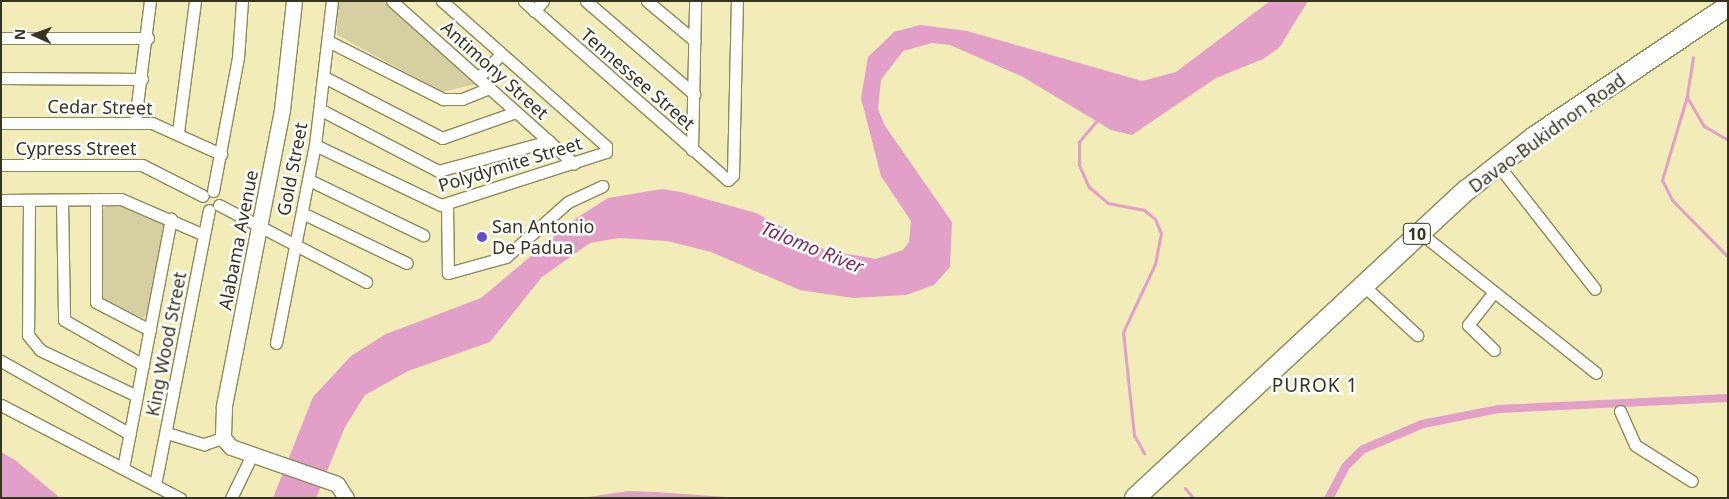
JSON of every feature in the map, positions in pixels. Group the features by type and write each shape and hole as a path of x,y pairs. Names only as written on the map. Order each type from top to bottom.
{"highway":[{"name":"Davao-Bukidnon Road","path":"1135,498 1419,232 1498,165 1728,6"}],"street":[{"path":"135,121 148,38 150,1"},
{"path":"178,132 195,1"},
{"path":"242,1 238,58 221,154 208,194 214,208 366,282"},
{"name":"Alabama Avenue","path":"223,438 224,407 260,230 288,73 294,1"},
{"name":"Gold Street","path":"276,343 321,110 330,42 332,1"},
{"name":"Antimony Street","path":"392,1 574,164"},
{"path":"442,1 502,54 478,78"},
{"name":"Tennessee Street","path":"524,1 692,150 731,179 737,1"},
{"path":"534,11 543,1"},
{"path":"586,1 694,94"},
{"path":"692,150 695,1"},
{"path":"651,3 695,40"},
{"path":"1,38 148,38"},
{"path":"330,42 443,99 462,99 489,88"},
{"name":"Polydymite Street","path":"315,145 427,201 447,204 574,164 607,150 502,54"},
{"path":"1,78 142,80"},
{"path":"326,78 442,138 516,112"},
{"path":"321,110 438,171 549,142"},
{"name":"Cedar Street","path":"1,123 135,121 178,132 221,154"},
{"name":"Cypress Street","path":"1,165 142,165 208,194"},
{"path":"1498,165 1595,289"},
{"path":"309,180 423,235"},
{"path":"447,204 448,273 501,259 568,202 602,186"},
{"path":"208,194 220,196 214,208"},
{"path":"96,199 96,302 150,330"},
{"path":"1,200 96,199 131,201 204,235"},
{"path":"29,200 28,335 40,350 137,396"},
{"path":"62,200 64,320 143,365"},
{"name":"King Wood Street","path":"155,485 167,433 204,235 214,208"},
{"path":"302,213 407,263"},
{"path":"123,468 171,219"},
{"path":"1419,232 1596,373"},
{"path":"1362,285 1417,335"},
{"path":"1494,292 1468,325 1494,350"},
{"path":"1,361 130,434"},
{"path":"1,405 180,498"},
{"path":"1620,411 1635,445 1692,481"},
{"path":"167,433 204,444 223,438 232,447 334,482 346,498"},
{"path":"231,498 258,457"}],"shaded area":[{"path":"338,1 384,1 476,84 442,92 337,35"},
{"path":"110,204 129,207 161,221 165,227 148,313 143,318 100,298 100,211"}],"water":[{"name":"Talomo River","path":"1270,1 1308,1 1279,48 1263,59 1216,78 1132,135 1111,130 1023,77 950,45 932,43 903,51 881,80 878,109 885,126 952,222 950,267 934,285 906,295 853,298 800,290 711,252 667,241 619,238 590,243 542,277 490,342 408,371 365,395 345,427 316,498 273,498 313,397 351,356 386,334 481,298 575,219 608,198 662,189 681,192 756,213 825,250 876,259 903,250 909,242 911,221 881,176 861,98 868,57 894,32 920,25 967,31 1142,81 1176,72"},
{"path":"1728,394 1728,402 1499,413 1424,428 1365,453 1349,469 1334,498 1324,498 1342,464 1360,446 1421,420 1498,405"},
{"path":"1,452 15,460 60,498 1,498"},
{"path":"628,491 656,492 740,498 582,498"}],"waterway":[{"path":"1693,57 1687,96 1662,180 1672,200 1728,257"},
{"path":"1687,97 1704,126 1728,140"},
{"path":"1098,119 1079,142 1079,165 1089,187 1108,203 1144,210 1155,219 1161,233 1155,264 1123,332 1134,435 1144,453"},
{"path":"1185,488 1193,498"}],"place":[{"name":"San Antonio De Padua","path":"482,237"}],"district":[{"name":"PUROK 1","path":"1315,386"}]}
